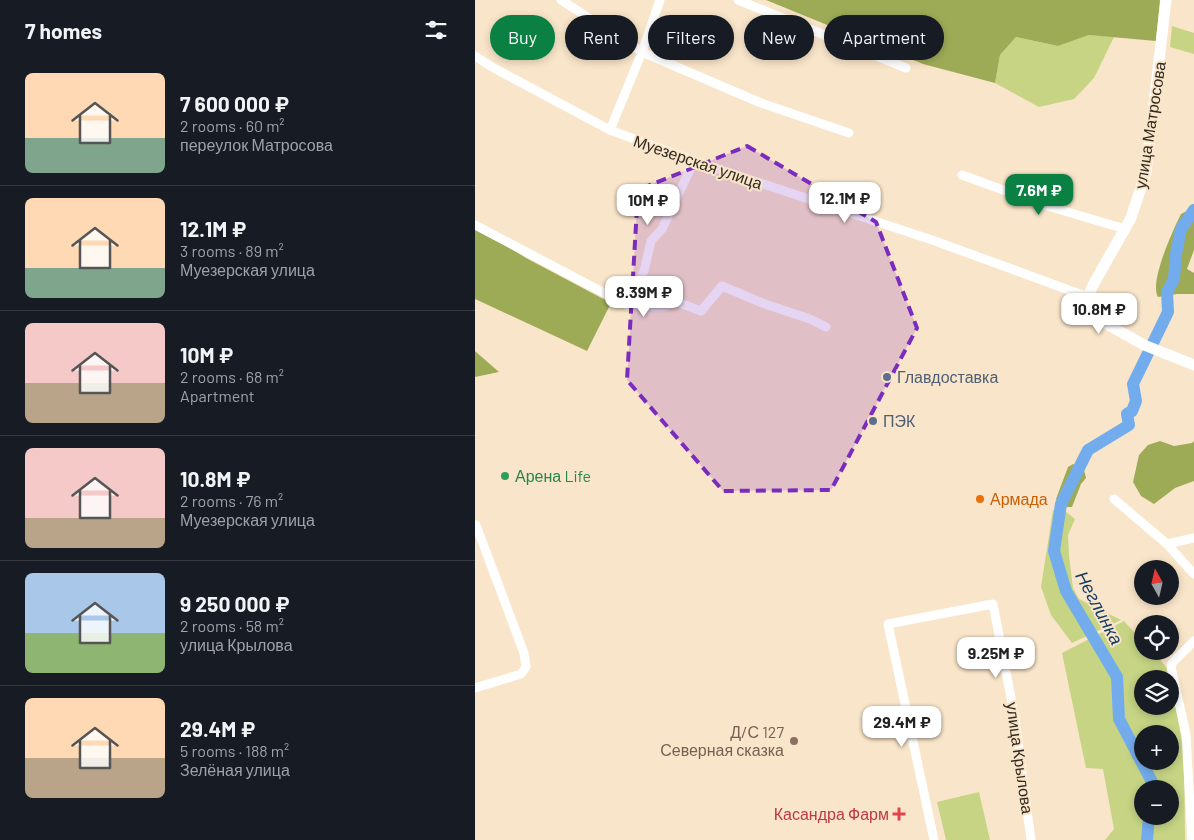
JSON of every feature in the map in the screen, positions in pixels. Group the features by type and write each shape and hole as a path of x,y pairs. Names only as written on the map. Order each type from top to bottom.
{"main road":[{"name":"улица Матросова","path":"1088,297 1131,218 1146,172 1166,0"},
{"path":"1088,297 1093,313 1105,323 1143,345 1194,365"}],"street":[{"path":"561,0 642,52 761,103 849,133"},
{"path":"610,130 642,52 660,0"},
{"path":"738,0 906,68"},
{"name":"Муезерская улица","path":"475,56 501,72 610,130 694,161 935,241 1088,297"},
{"path":"627,304 634,296 644,271 651,241 662,229 694,161"},
{"path":"962,175 1041,204 1125,229"},
{"path":"475,225 627,304 662,307 677,302 701,311 721,286 765,304 810,318 826,327"},
{"path":"1114,499 1167,544 1194,574"},
{"path":"475,688 521,674 526,667 524,653 476,525"},
{"path":"1167,544 1194,538"},
{"name":"улица Крылова","path":"933,840 893,652 889,624 993,604 1015,719 1031,840"},
{"path":"1192,840 1190,733 1171,667 1194,641"}],"highlighted area":[{"path":"747,146 876,222 917,328 831,490 723,491 627,380 638,190"}],"green space":[{"path":"766,0 1160,0 1156,41 1089,35 1058,46 1016,37 1000,55 995,83 913,60 944,60 944,15 824,15 824,24 814,20 814,15 803,15"},
{"path":"1172,26 1194,33 1194,54 1170,47"},
{"path":"1089,35 1114,37 1094,78 1074,99 1039,107 995,83 1000,55 1016,37 1058,46"},
{"path":"1185,212 1194,213 1194,250 1187,269 1194,273 1194,294 1158,297 1156,290 1159,268 1181,214"},
{"path":"475,229 611,303 587,351 475,299"},
{"path":"475,351 499,372 475,377"},
{"path":"1160,441 1174,446 1194,441 1194,481 1175,488 1154,504 1141,496 1133,482 1139,455 1148,445"},
{"path":"1073,464 1084,470 1086,478 1081,484 1072,507 1067,507 1056,499 1068,467"},
{"path":"1053,510 1066,512 1075,519 1068,535 1069,556 1073,588 1079,599 1121,620 1072,643 1051,615 1041,587"},
{"path":"1124,621 1134,632 1134,660 1160,660 1169,670 1134,670 1134,715 1177,715 1179,725 1134,725 1134,770 1179,770 1179,725 1184,753 1185,840 1105,840 1114,829 1103,769 1086,768 1062,653"},
{"path":"979,792 990,840 946,840 937,802"}],"waterway":[{"name":"Неглинка","path":"1151,780 1119,719 1117,677 1066,591 1054,551 1061,504 1088,450 1129,425 1127,414 1132,411 1136,401 1133,384 1168,312 1167,292 1174,279 1181,229 1194,210"},
{"name":"Неглинка","path":"1147,840 1148,825"}],"place":[{"name":"Главдоставка","path":"887,377"},
{"name":"ПЭК","path":"873,421"},
{"name":"Арена Life","path":"505,476"},
{"name":"Армада","path":"980,499"},
{"name":"Д/С 127 Северная сказка","path":"794,741"},
{"name":"Касандра Фарм","path":"899,814"}]}
